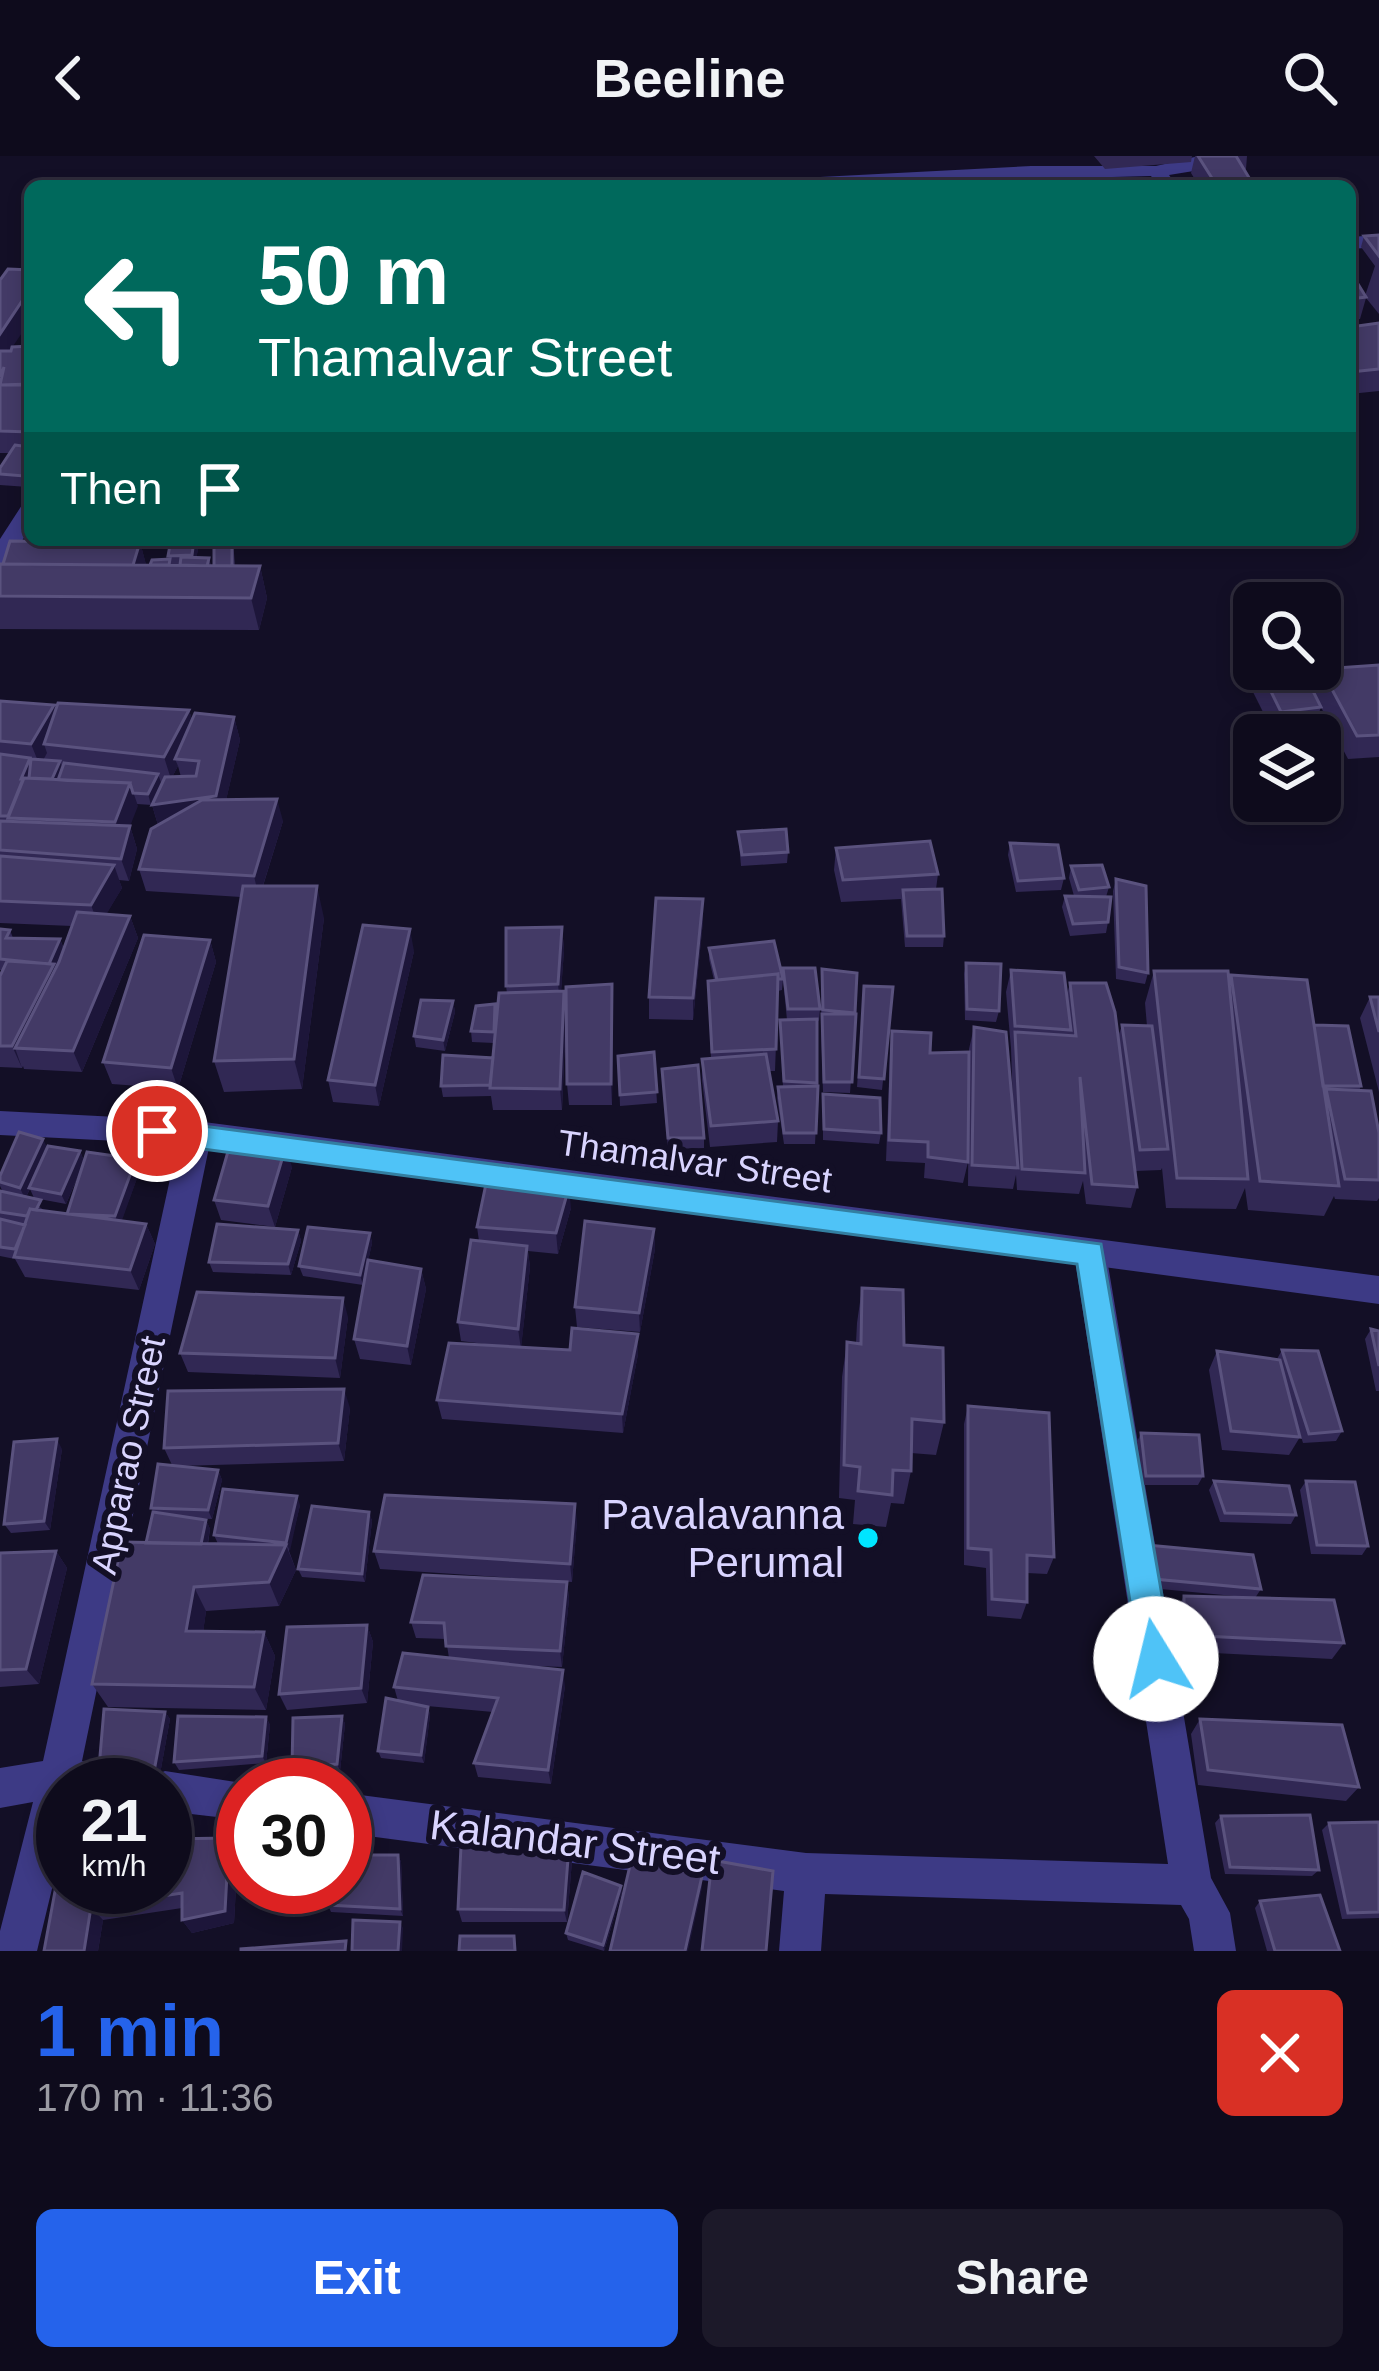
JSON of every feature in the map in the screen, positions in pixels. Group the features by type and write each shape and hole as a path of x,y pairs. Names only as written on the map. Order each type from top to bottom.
{"street":[{"path":"870,180 1031,171 1162,178 1210,156"},
{"path":"0,558 24,520"},
{"name":"Thamalvar Street","path":"0,1123 196,1133 1379,1290"},
{"name":"Apparao Street","path":"63,1758 196,1133"},
{"path":"1090,1253 1192,1885 1209,1913 1215,1951"},
{"path":"0,1788 36,1782"},
{"name":"Kalandar Street","path":"372,1817 806,1873 1192,1885"},
{"name":"Apparao Street","path":"16,1951 36,1871"},
{"path":"800,1951 806,1873"}],"building":[{"path":"1198,156 1236,156 1250,180 1213,180"},
{"path":"1379,235 1379,256 1364,236"},
{"path":"8,269 24,270 24,298 0,334 0,280"},
{"path":"1379,323 1379,369 1356,371 1356,326"},
{"path":"24,346 24,384 0,385 4,367 0,377 0,351"},
{"path":"0,385 24,385 24,432 0,431"},
{"path":"15,445 24,446 24,476 0,474"},
{"path":"10,541 24,541 24,546 139,546 133,565 3,564"},
{"path":"170,546 193,546 192,555 168,556"},
{"path":"214,546 232,546 232,566 214,566"},
{"path":"181,557 209,558 207,566 180,565"},
{"path":"170,559 169,565 150,565 152,560"},
{"path":"0,564 260,566 251,598 0,596"},
{"path":"1379,665 1379,735 1357,736 1332,690 1341,690 1341,668"},
{"path":"1270,690 1312,690 1321,707 1281,712"},
{"path":"0,701 54,705 31,744 0,741"},
{"path":"58,703 189,710 164,757 44,744"},
{"path":"195,713 234,717 216,796 152,805 165,777 196,776 199,761 175,759"},
{"path":"0,754 30,758 8,816 0,816"},
{"path":"31,759 60,761 52,779 29,778"},
{"path":"64,763 158,774 148,794 133,793 130,783 58,780"},
{"path":"24,778 130,783 115,822 8,818"},
{"path":"277,799 254,876 139,869 151,829 202,800"},
{"path":"0,821 130,826 121,859 0,850"},
{"path":"786,829 788,852 742,855 738,832"},
{"path":"930,841 938,874 843,880 836,848"},
{"path":"1010,843 1058,845 1064,878 1018,881"},
{"path":"0,856 114,865 91,905 0,901"},
{"path":"1102,865 1109,887 1079,890 1071,866"},
{"path":"1116,879 1146,886 1148,973 1119,967"},
{"path":"243,886 317,886 294,1059 214,1061"},
{"path":"942,889 944,936 907,936 903,890"},
{"path":"1065,896 1111,897 1108,922 1073,924"},
{"path":"656,898 703,899 693,998 649,997"},
{"path":"77,912 130,916 73,1051 15,1048 59,962"},
{"path":"363,925 410,929 375,1085 328,1080"},
{"path":"562,927 558,984 506,986 506,928"},
{"path":"0,929 10,930 6,938 60,939 49,964 0,959"},
{"path":"144,935 210,940 171,1068 103,1062"},
{"path":"774,941 783,979 778,974 717,980 709,948"},
{"path":"7,961 54,964 12,1046 0,1046 0,976"},
{"path":"966,963 1001,964 999,1011 967,1009"},
{"path":"783,968 815,968 820,1009 788,1009"},
{"path":"822,969 857,973 855,1013 823,1010"},
{"path":"1011,970 1064,973 1071,1030 1015,1026"},
{"path":"1154,971 1228,971 1248,1179 1177,1178"},
{"path":"778,974 776,1049 712,1052 708,981"},
{"path":"1231,975 1307,980 1339,1186 1260,1181"},
{"path":"1070,983 1106,983 1115,1012 1137,1187 1092,1184 1080,1077 1085,1173 1022,1169 1015,1032 1076,1036"},
{"path":"612,984 611,1084 567,1084 566,987"},
{"path":"864,986 893,987 884,1079 859,1077"},
{"path":"564,991 560,1089 490,1088 499,993"},
{"path":"1370,997 1379,997 1379,1032"},
{"path":"421,1000 453,1001 443,1040 414,1036"},
{"path":"495,1004 494,1032 471,1031 476,1006"},
{"path":"822,1014 856,1014 852,1082 824,1082"},
{"path":"817,1019 817,1083 784,1081 780,1020"},
{"path":"1122,1025 1152,1026 1168,1149 1140,1150"},
{"path":"1314,1025 1348,1026 1361,1086 1323,1086"},
{"path":"974,1027 1006,1032 1018,1168 972,1165"},
{"path":"892,1031 931,1033 930,1053 969,1052 968,1162 928,1157 928,1142 889,1140"},
{"path":"654,1052 657,1092 620,1095 618,1056"},
{"path":"766,1054 778,1121 711,1126 702,1059"},
{"path":"443,1055 493,1058 490,1085 441,1086"},
{"path":"698,1065 704,1138 668,1138 662,1069"},
{"path":"818,1086 816,1133 784,1133 778,1087"},
{"path":"1326,1089 1371,1091 1379,1133 1379,1180 1345,1179"},
{"path":"823,1094 880,1098 881,1133 824,1129"},
{"path":"19,1132 43,1139 20,1188 0,1182"},
{"path":"231,1141 286,1146 268,1206 214,1200"},
{"path":"48,1146 80,1151 61,1194 29,1188"},
{"path":"87,1152 136,1159 115,1216 67,1214"},
{"path":"487,1179 569,1187 556,1233 477,1227"},
{"path":"0,1191 41,1200 27,1216 0,1212"},
{"path":"30,1209 146,1224 130,1270 14,1257"},
{"path":"0,1219 25,1225 15,1249 0,1247"},
{"path":"585,1221 654,1229 639,1313 575,1307"},
{"path":"217,1224 298,1230 288,1264 209,1262"},
{"path":"308,1227 370,1233 360,1275 299,1266"},
{"path":"471,1240 527,1246 518,1329 458,1322"},
{"path":"368,1260 421,1269 407,1346 354,1339"},
{"path":"862,1288 903,1290 904,1345 943,1348 944,1422 912,1419 911,1471 893,1470 892,1495 858,1491 860,1467 844,1465 847,1342 861,1344"},
{"path":"197,1292 343,1298 335,1358 180,1353"},
{"path":"572,1328 638,1334 622,1414 437,1400 449,1343 570,1350"},
{"path":"1371,1329 1379,1331 1379,1366"},
{"path":"1282,1350 1318,1351 1342,1431 1309,1434"},
{"path":"1217,1351 1280,1360 1300,1437 1231,1431"},
{"path":"344,1389 338,1443 164,1448 168,1391"},
{"path":"968,1406 1049,1413 1054,1557 1027,1555 1027,1602 992,1599 991,1550 968,1548"},
{"path":"1141,1433 1199,1435 1203,1476 1146,1476"},
{"path":"57,1439 44,1521 4,1524 14,1442"},
{"path":"158,1464 218,1470 208,1510 151,1508"},
{"path":"1214,1481 1289,1486 1296,1515 1225,1513"},
{"path":"1306,1481 1355,1482 1368,1546 1317,1545"},
{"path":"223,1489 297,1496 286,1543 214,1535"},
{"path":"385,1495 575,1504 570,1564 374,1551"},
{"path":"312,1506 369,1512 362,1574 298,1569"},
{"path":"153,1512 206,1520 201,1544 146,1543"},
{"path":"122,1542 286,1545 269,1582 194,1587 186,1631 264,1632 254,1687 92,1684"},
{"path":"1147,1545 1253,1555 1261,1589 1154,1579"},
{"path":"56,1551 26,1669 0,1670 0,1553"},
{"path":"423,1575 567,1582 560,1651 446,1646 444,1623 411,1622"},
{"path":"1184,1596 1334,1600 1344,1643 1184,1635"},
{"path":"367,1625 361,1688 279,1694 287,1627"},
{"path":"403,1653 563,1670 548,1770 474,1763 498,1698 394,1687"},
{"path":"386,1698 428,1707 421,1755 378,1751"},
{"path":"104,1709 165,1712 156,1758 100,1758"},
{"path":"178,1716 266,1717 262,1756 174,1758"},
{"path":"342,1716 338,1758 292,1758 293,1718"},
{"path":"1200,1719 1342,1725 1359,1787 1208,1770"},
{"path":"1310,1815 1319,1870 1230,1867 1221,1816"},
{"path":"1379,1822 1379,1912 1348,1913 1329,1823"},
{"path":"216,1838 216,1913 182,1920 182,1914 192,1914 192,1839"},
{"path":"461,1846 569,1846 564,1910 458,1909"},
{"path":"372,1855 398,1855 400,1909 372,1907"},
{"path":"632,1857 702,1876 685,1951 610,1951"},
{"path":"712,1860 773,1871 766,1951 702,1951"},
{"path":"583,1872 621,1886 603,1945 566,1933"},
{"path":"1320,1895 1340,1951 1275,1951 1260,1901"},
{"path":"51,1914 90,1914 84,1951 44,1951"},
{"path":"353,1920 400,1922 398,1951 352,1951"},
{"path":"460,1936 514,1936 515,1951 459,1951"},
{"path":"346,1941 345,1951 241,1951 241,1949"}],"place":[{"name":"Pavalavanna Perumal","path":"868,1538"}],"route":[{"path":"157,1131 1090,1253 1156,1659"}]}
